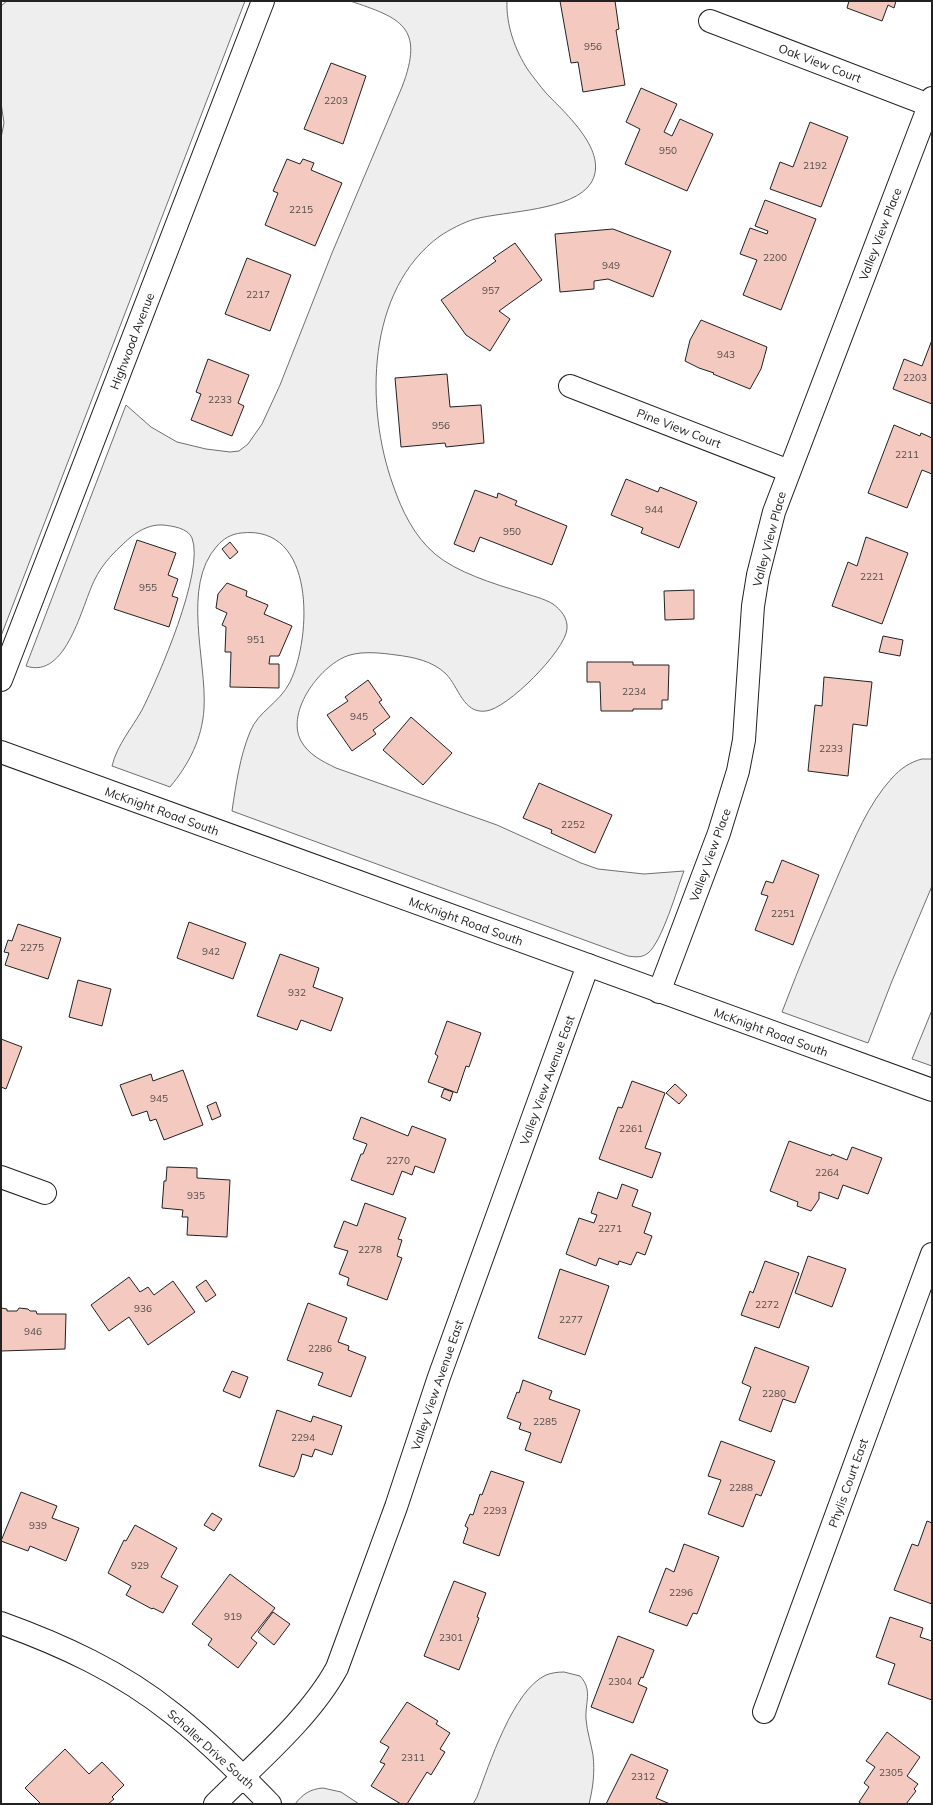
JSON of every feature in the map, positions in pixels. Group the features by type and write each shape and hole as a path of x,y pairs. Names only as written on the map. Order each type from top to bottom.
{"street":[{"name":"Highwood Avenue","path":"1,680 263,1"},
{"name":"Oak View Court","path":"710,21 931,102"},
{"name":"Valley View Place","path":"659,992 711,855 734,786 744,740 750,638 755,591 769,528 789,471 931,102"},
{"name":"Pine View Court","path":"570,386 789,471"},
{"name":"McKnight Road South","path":"1,752 932,1090"},
{"name":"Valley View Avenue East","path":"215,1804 318,1698 332,1677 342,1658 396,1507 441,1370 588,966"},
{"path":"1,1177 45,1193"},
{"name":"Phylis Court East","path":"764,1712 932,1254"},
{"name":"Schaller Drive South","path":"1,1623 85,1657 147,1694 186,1724 243,1776 270,1804"}],"shaded area":[{"path":"7,1 245,1 1,636 1,138 4,123 1,103 1,6"},
{"path":"350,1 507,1 508,19 512,37 523,62 544,90 574,122 583,134 595,159 595,171 591,183 582,192 570,199 554,205 475,219 466,222 440,236 416,259 398,287 385,318 378,352 376,386 378,421 384,454 400,504 415,531 435,554 464,572 553,604 563,615 566,621 567,629 564,639 556,651 534,678 507,700 495,708 486,711 478,711 472,708 462,698 451,679 446,674 435,666 422,660 385,654 367,653 350,655 339,660 328,668 309,690 302,703 298,716 297,729 304,746 312,754 336,768 497,825 581,863 598,869 644,874 684,871 669,915 659,938 648,953 643,956 628,956 232,811 241,760 250,732 258,718 280,696 290,682 297,662 302,638 304,613 302,587 295,564 283,546 266,535 241,533 231,536 217,546 206,563 200,582 198,602 198,624 204,690 203,720 201,731 189,760 170,787 112,766 117,751 142,710 149,695 178,624 192,574 194,554 192,538 187,532 175,527 157,525 145,528 130,538 117,550 97,575 71,637 62,651 52,662 40,667 26,666 126,405 151,427 177,442 206,449 230,452 239,451 248,444 262,424 280,385 332,253 402,87 408,67 411,51 409,38 404,28 395,20 383,13"},
{"path":"922,759 932,759 932,886 868,1043 782,1012 840,871 856,835 869,811 883,788 895,775 909,764"},
{"path":"932,1010 932,1066 912,1059"},
{"path":"564,1672 580,1676 586,1686 588,1696 586,1719 594,1768 593,1786 589,1804 473,1804 495,1748 513,1712 523,1696 534,1683 546,1675"},
{"path":"323,1788 341,1792 359,1804 295,1804 307,1793"}],"building":[{"path":"560,1 615,1 619,29 616,30 625,85 583,92 578,62 571,63"},
{"path":"849,1 896,1 894,8 888,5 882,21 847,8"},
{"path":"331,63 366,76 343,144 304,129"},
{"path":"641,88 677,104 664,132 672,136 680,119 713,134 687,191 625,164 640,129 626,122"},
{"path":"810,122 848,137 821,207 770,189 780,162 793,167"},
{"path":"287,159 300,164 303,159 314,163 311,170 342,183 315,246 265,225 278,193 273,191"},
{"path":"765,200 816,219 781,310 743,295 757,260 740,254 750,228 767,234 768,231 755,226"},
{"path":"613,229 671,251 653,297 608,279 594,281 594,289 560,292 555,234"},
{"path":"515,243 542,280 499,311 510,319 490,351 466,335 441,300 496,261 493,258"},
{"path":"247,258 291,275 270,331 225,314"},
{"path":"701,320 767,347 761,369 750,389 685,361 690,340"},
{"path":"932,340 932,404 893,389 904,359 922,366"},
{"path":"208,359 249,375 238,403 244,406 232,436 191,420 201,394 196,392"},
{"path":"447,374 450,407 481,405 484,443 446,447 445,443 401,447 395,378"},
{"path":"894,425 920,436 921,433 932,438 932,474 922,470 907,508 868,493"},
{"path":"626,479 658,492 660,487 697,502 679,548 641,533 643,528 611,515"},
{"path":"475,490 497,498 498,493 517,501 515,505 567,526 552,565 480,537 474,552 454,544"},
{"path":"866,537 908,553 882,624 832,606 848,562 857,566"},
{"path":"137,540 176,553 168,575 178,579 172,596 178,598 169,627 114,609"},
{"path":"230,542 238,552 230,559 222,549"},
{"path":"227,583 247,591 246,596 268,605 264,614 292,626 279,656 270,656 269,664 279,664 279,688 230,687 231,652 225,652 226,627 222,625 227,613 216,608 218,594"},
{"path":"694,590 694,619 665,620 664,591"},
{"path":"883,636 903,640 900,656 879,652"},
{"path":"587,662 633,662 633,665 669,665 668,700 662,700 662,709 601,711 600,682 587,682"},
{"path":"824,677 872,682 867,726 853,724 848,776 808,771 815,705 822,706"},
{"path":"368,680 382,700 379,702 390,717 373,730 376,734 352,751 327,715 348,701 345,697"},
{"path":"411,717 452,753 423,785 383,750"},
{"path":"539,783 612,815 595,853 551,833 552,830 523,818"},
{"path":"782,860 819,875 793,945 755,930 768,896 761,894 766,881 773,883"},
{"path":"189,922 246,943 233,979 177,958"},
{"path":"18,924 61,938 48,979 5,965 9,953 4,952 8,940 12,941"},
{"path":"280,954 319,968 313,987 343,998 331,1031 301,1020 297,1030 257,1016"},
{"path":"78,980 111,989 102,1026 69,1017"},
{"path":"447,1021 481,1033 469,1067 466,1066 457,1093 428,1082 438,1056 435,1054"},
{"path":"1,1039 22,1047 6,1089 1,1087"},
{"path":"183,1070 203,1125 164,1140 156,1119 150,1121 147,1111 132,1116 120,1085 151,1074 153,1081"},
{"path":"632,1081 665,1093 645,1148 661,1153 652,1178 599,1159 618,1107 622,1108"},
{"path":"675,1084 687,1095 679,1104 666,1093"},
{"path":"444,1089 453,1092 450,1101 441,1097"},
{"path":"216,1102 221,1116 212,1120 207,1106"},
{"path":"361,1117 408,1136 412,1126 446,1139 434,1173 415,1166 412,1175 402,1171 393,1195 351,1180 361,1154 363,1154 367,1144 353,1139"},
{"path":"789,1141 847,1160 852,1147 882,1158 868,1194 843,1185 838,1199 819,1192 819,1199 811,1211 797,1206 798,1202 770,1191"},
{"path":"167,1167 197,1168 197,1178 230,1180 227,1237 187,1235 188,1217 182,1217 183,1210 162,1208 164,1181 166,1181"},
{"path":"622,1184 638,1190 632,1206 651,1213 644,1233 652,1236 645,1255 637,1252 631,1265 619,1261 618,1265 599,1258 596,1266 566,1254 579,1218 594,1223 597,1215 591,1213 598,1192 617,1199"},
{"path":"365,1203 406,1218 398,1239 402,1240 397,1256 402,1258 387,1300 347,1285 349,1278 339,1274 348,1251 334,1247 344,1221 357,1226"},
{"path":"808,1256 846,1269 832,1307 795,1293"},
{"path":"765,1261 799,1273 779,1328 741,1315 750,1291 753,1293"},
{"path":"560,1269 609,1286 585,1355 538,1338"},
{"path":"129,1277 140,1292 148,1287 154,1295 173,1281 195,1312 148,1345 129,1317 109,1331 91,1305"},
{"path":"206,1280 216,1295 206,1302 196,1287"},
{"path":"308,1303 347,1318 338,1342 349,1346 348,1350 366,1357 351,1397 318,1385 323,1373 287,1360"},
{"path":"1,1308 7,1309 7,1311 17,1311 19,1308 28,1309 30,1311 36,1311 37,1314 66,1314 65,1349 1,1351"},
{"path":"755,1347 809,1367 795,1403 783,1399 771,1432 739,1420 751,1387 742,1383"},
{"path":"232,1371 248,1377 240,1398 223,1391"},
{"path":"523,1380 552,1391 549,1399 580,1410 561,1463 525,1450 531,1433 519,1429 521,1423 507,1418 517,1392 519,1393"},
{"path":"277,1410 311,1422 313,1416 342,1426 332,1455 315,1449 312,1457 302,1454 294,1477 259,1466"},
{"path":"721,1441 775,1461 761,1496 756,1494 743,1527 708,1514 721,1480 708,1476"},
{"path":"491,1471 524,1482 499,1556 463,1543 468,1528 465,1526 470,1514 473,1515 480,1494 482,1495"},
{"path":"21,1492 57,1506 52,1518 79,1528 66,1561 30,1546 28,1551 1,1541"},
{"path":"212,1513 222,1519 214,1531 204,1525"},
{"path":"927,1521 932,1523 932,1604 894,1590 912,1544 918,1546"},
{"path":"135,1525 177,1548 161,1577 178,1586 163,1613 153,1608 152,1609 126,1595 131,1586 108,1573 124,1540 126,1541"},
{"path":"684,1544 719,1557 697,1614 693,1613 687,1626 649,1612 666,1568 674,1572"},
{"path":"230,1574 275,1608 251,1638 257,1643 238,1668 208,1645 212,1639 192,1624"},
{"path":"454,1581 486,1593 477,1617 479,1618 459,1670 424,1656"},
{"path":"273,1612 290,1624 274,1645 258,1632"},
{"path":"890,1617 923,1628 920,1637 932,1641 932,1700 888,1684 895,1664 876,1657"},
{"path":"618,1636 654,1650 643,1678 641,1677 638,1684 647,1688 633,1723 591,1707"},
{"path":"407,1702 438,1721 436,1724 450,1733 440,1749 445,1752 431,1775 427,1772 407,1804 401,1804 371,1786 385,1764 380,1762 389,1747 380,1742"},
{"path":"887,1732 920,1757 907,1776 918,1784 914,1789 916,1791 906,1804 862,1804 859,1802 869,1787 864,1783 875,1767 866,1761"},
{"path":"65,1749 89,1774 102,1762 124,1785 112,1797 114,1799 108,1804 41,1804 25,1788"},
{"path":"631,1754 668,1770 656,1798 670,1804 606,1804"}]}
